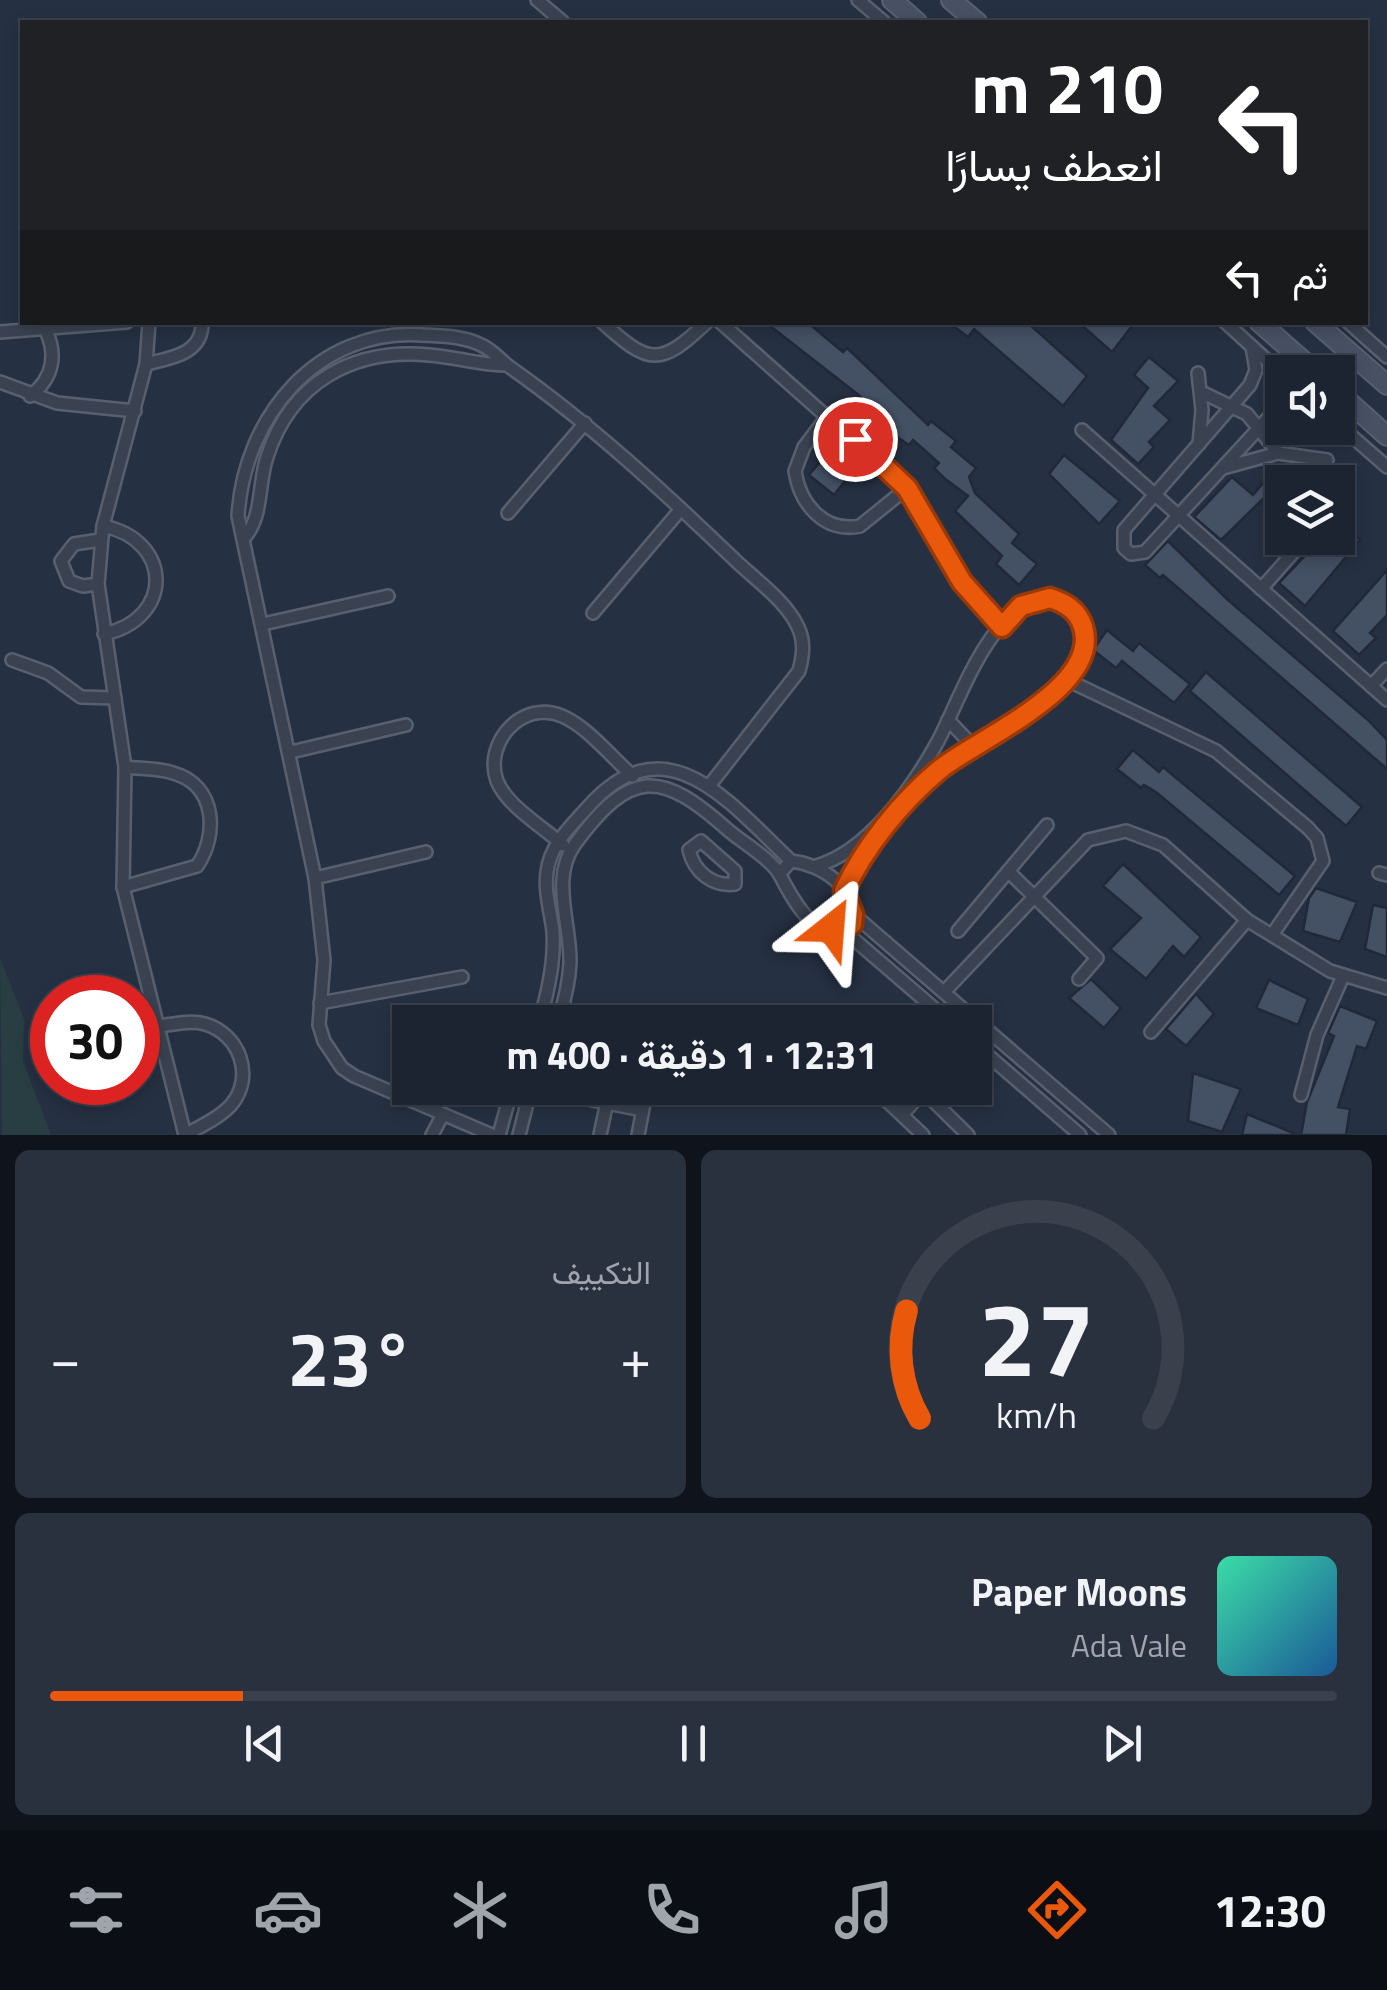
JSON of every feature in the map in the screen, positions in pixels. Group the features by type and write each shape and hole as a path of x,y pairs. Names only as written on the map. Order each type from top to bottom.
{"main road":[{"path":"892,0 915,20"},
{"path":"951,0 974,20"},
{"path":"1262,325 1297,355"},
{"path":"1318,325 1387,386"},
{"path":"1355,407 1387,436"}],"street":[{"path":"537,0 561,20"},
{"path":"858,0 882,20"},
{"path":"0,332 77,325"},
{"path":"146,975 123,886 125,767 98,584 102,526 146,364 149,325"},
{"path":"146,364 193,348 202,334 202,325"},
{"path":"605,325 635,352 659,357 680,348 704,325"},
{"path":"724,325 829,414 907,488 962,582 1002,627"},
{"path":"1228,325 1265,359"},
{"path":"1351,325 1387,357"},
{"path":"30,396 40,388 52,365 50,338 44,327"},
{"path":"506,1105 496,1135 386,1093 342,1068 324,1042 320,1003 324,960 315,878 238,516 242,481 262,424 288,390 323,356 406,334 467,340 482,345 585,423 681,508 792,616 803,643 803,657 791,686 709,786"},
{"path":"1252,347 1257,362 1254,378 1122,534 1127,552 1145,552 1265,420"},
{"path":"244,538 255,523 267,457 282,423 331,371 393,352 506,366"},
{"path":"323,356 331,371"},
{"path":"1198,373 1198,444"},
{"path":"0,382 30,396 135,411"},
{"path":"1201,392 1233,404 1259,425 1278,453"},
{"path":"829,414 804,446 794,471 802,498 811,510 835,525 860,526 907,488"},
{"path":"508,513 585,423"},
{"path":"1082,430 1387,700"},
{"path":"1355,439 1387,467"},
{"path":"1219,469 1278,453 1327,460"},
{"path":"593,614 681,508"},
{"path":"102,526 134,536 144,546 156,573 152,602 144,614 121,631 104,634"},
{"path":"98,584 83,586 69,581 62,561 74,544 100,540"},
{"path":"1261,588 1291,555"},
{"path":"263,624 388,596"},
{"path":"543,1005 554,958 547,868 558,841 603,789 629,773 662,766 679,769 709,786 791,861 816,866 838,860 860,842 915,777 948,720 969,672 1021,606 1035,599 1050,598 1071,608 1084,631 1082,658 1017,723 974,747 924,784 860,861 844,891"},
{"path":"12,660 48,673 81,697 115,698"},
{"path":"1372,686 1387,669"},
{"path":"1065,678 1126,712 1208,746 1317,838 1323,861 1272,935"},
{"path":"570,852 504,793 498,782 494,755 506,730 530,715 554,713 567,718 644,785 678,789 779,874 787,895 801,913 820,924 842,929 930,1005"},
{"path":"948,720 974,747"},
{"path":"290,752 406,725"},
{"path":"123,886 197,866 212,830 208,806 185,778 125,767"},
{"path":"561,1005 570,963 562,873 570,852 615,800 644,785"},
{"path":"958,931 1047,825"},
{"path":"945,991 1088,840 1126,831 1162,845 1247,920 1343,976 1387,988"},
{"path":"719,857 737,837"},
{"path":"701,841 719,857 737,874 733,886 701,873 692,860 690,846 701,841"},
{"path":"315,878 426,852"},
{"path":"779,874 791,861"},
{"path":"816,866 844,891 853,914 852,924 842,929"},
{"path":"1008,871 1098,958 1079,980"},
{"path":"853,914 1110,1135"},
{"path":"1151,1032 1247,920"},
{"path":"1300,1094 1317,1035 1343,976"},
{"path":"320,1003 462,977"},
{"path":"160,1026 196,1022 210,1025 223,1032 240,1054 242,1083 237,1097 216,1117 185,1135 160,1030"},
{"path":"992,1059 1080,1135"},
{"path":"519,1135 527,1105"},
{"path":"600,1135 606,1105"},
{"path":"620,1105 642,1110"},
{"path":"638,1135 643,1105"},
{"path":"892,1105 923,1135"},
{"path":"902,1114 909,1105"},
{"path":"939,1105 968,1135"},
{"path":"432,1135 442,1116"}],"green space":[{"path":"0,958 24,1019 23,1061 30,1080 30,1105 40,1105 51,1135 2,1135"}],"building":[{"path":"769,325 811,325 843,352 847,348 928,425 931,421 956,441 951,447 976,468 969,477 975,493 1019,534 1012,543 1037,564 1019,585 996,564 1002,556 955,511 968,496 934,468 939,463 913,440 909,445 894,435 867,409 860,396"},
{"path":"952,325 1030,325 1087,376 1063,406 974,329 968,337"},
{"path":"1081,325 1133,325 1112,352"},
{"path":"1149,357 1178,381 1154,406 1170,420 1149,442 1154,447 1138,464 1111,440 1148,388 1134,375"},
{"path":"1064,455 1120,501 1099,524 1049,474"},
{"path":"825,456 849,476 834,495 809,475"},
{"path":"1232,477 1253,495 1265,481 1265,497 1221,540 1194,517"},
{"path":"1168,541 1228,600 1368,720 1387,740 1387,769 1163,575 1160,578 1145,565"},
{"path":"1306,555 1348,555 1305,606 1279,583"},
{"path":"1387,570 1387,615 1370,633 1376,638 1359,655 1333,631"},
{"path":"1107,630 1133,651 1139,643 1190,684 1174,703 1122,661 1116,668 1093,650"},
{"path":"1206,672 1362,807 1346,826 1190,691"},
{"path":"1133,750 1159,772 1163,767 1295,876 1279,895 1156,792 1144,785 1141,788 1117,769"},
{"path":"1123,864 1201,937 1184,957 1173,946 1146,979 1110,949 1141,918 1103,886"},
{"path":"1316,888 1357,902 1340,942 1303,931 1309,898"},
{"path":"1373,905 1387,908 1387,957 1365,949"},
{"path":"1091,979 1121,1008 1104,1028 1069,998"},
{"path":"1269,980 1308,999 1298,1025 1256,1008"},
{"path":"1196,994 1214,1014 1186,1046 1166,1029"},
{"path":"1340,1006 1377,1021 1366,1049 1357,1046 1338,1107 1350,1109 1346,1135 1301,1135 1307,1102 1334,1036 1328,1033"},
{"path":"1193,1073 1241,1089 1222,1132 1188,1121"},
{"path":"1247,1114 1298,1135 1242,1135"}],"route":[{"path":"831,928 848,928 852,924 853,914 844,891 852,873 924,784 958,756 1017,723 1065,678 1082,658 1085,645 1080,619 1071,608 1050,598 1035,599 1021,606 1002,627 956,574 907,488 855,439"}]}
